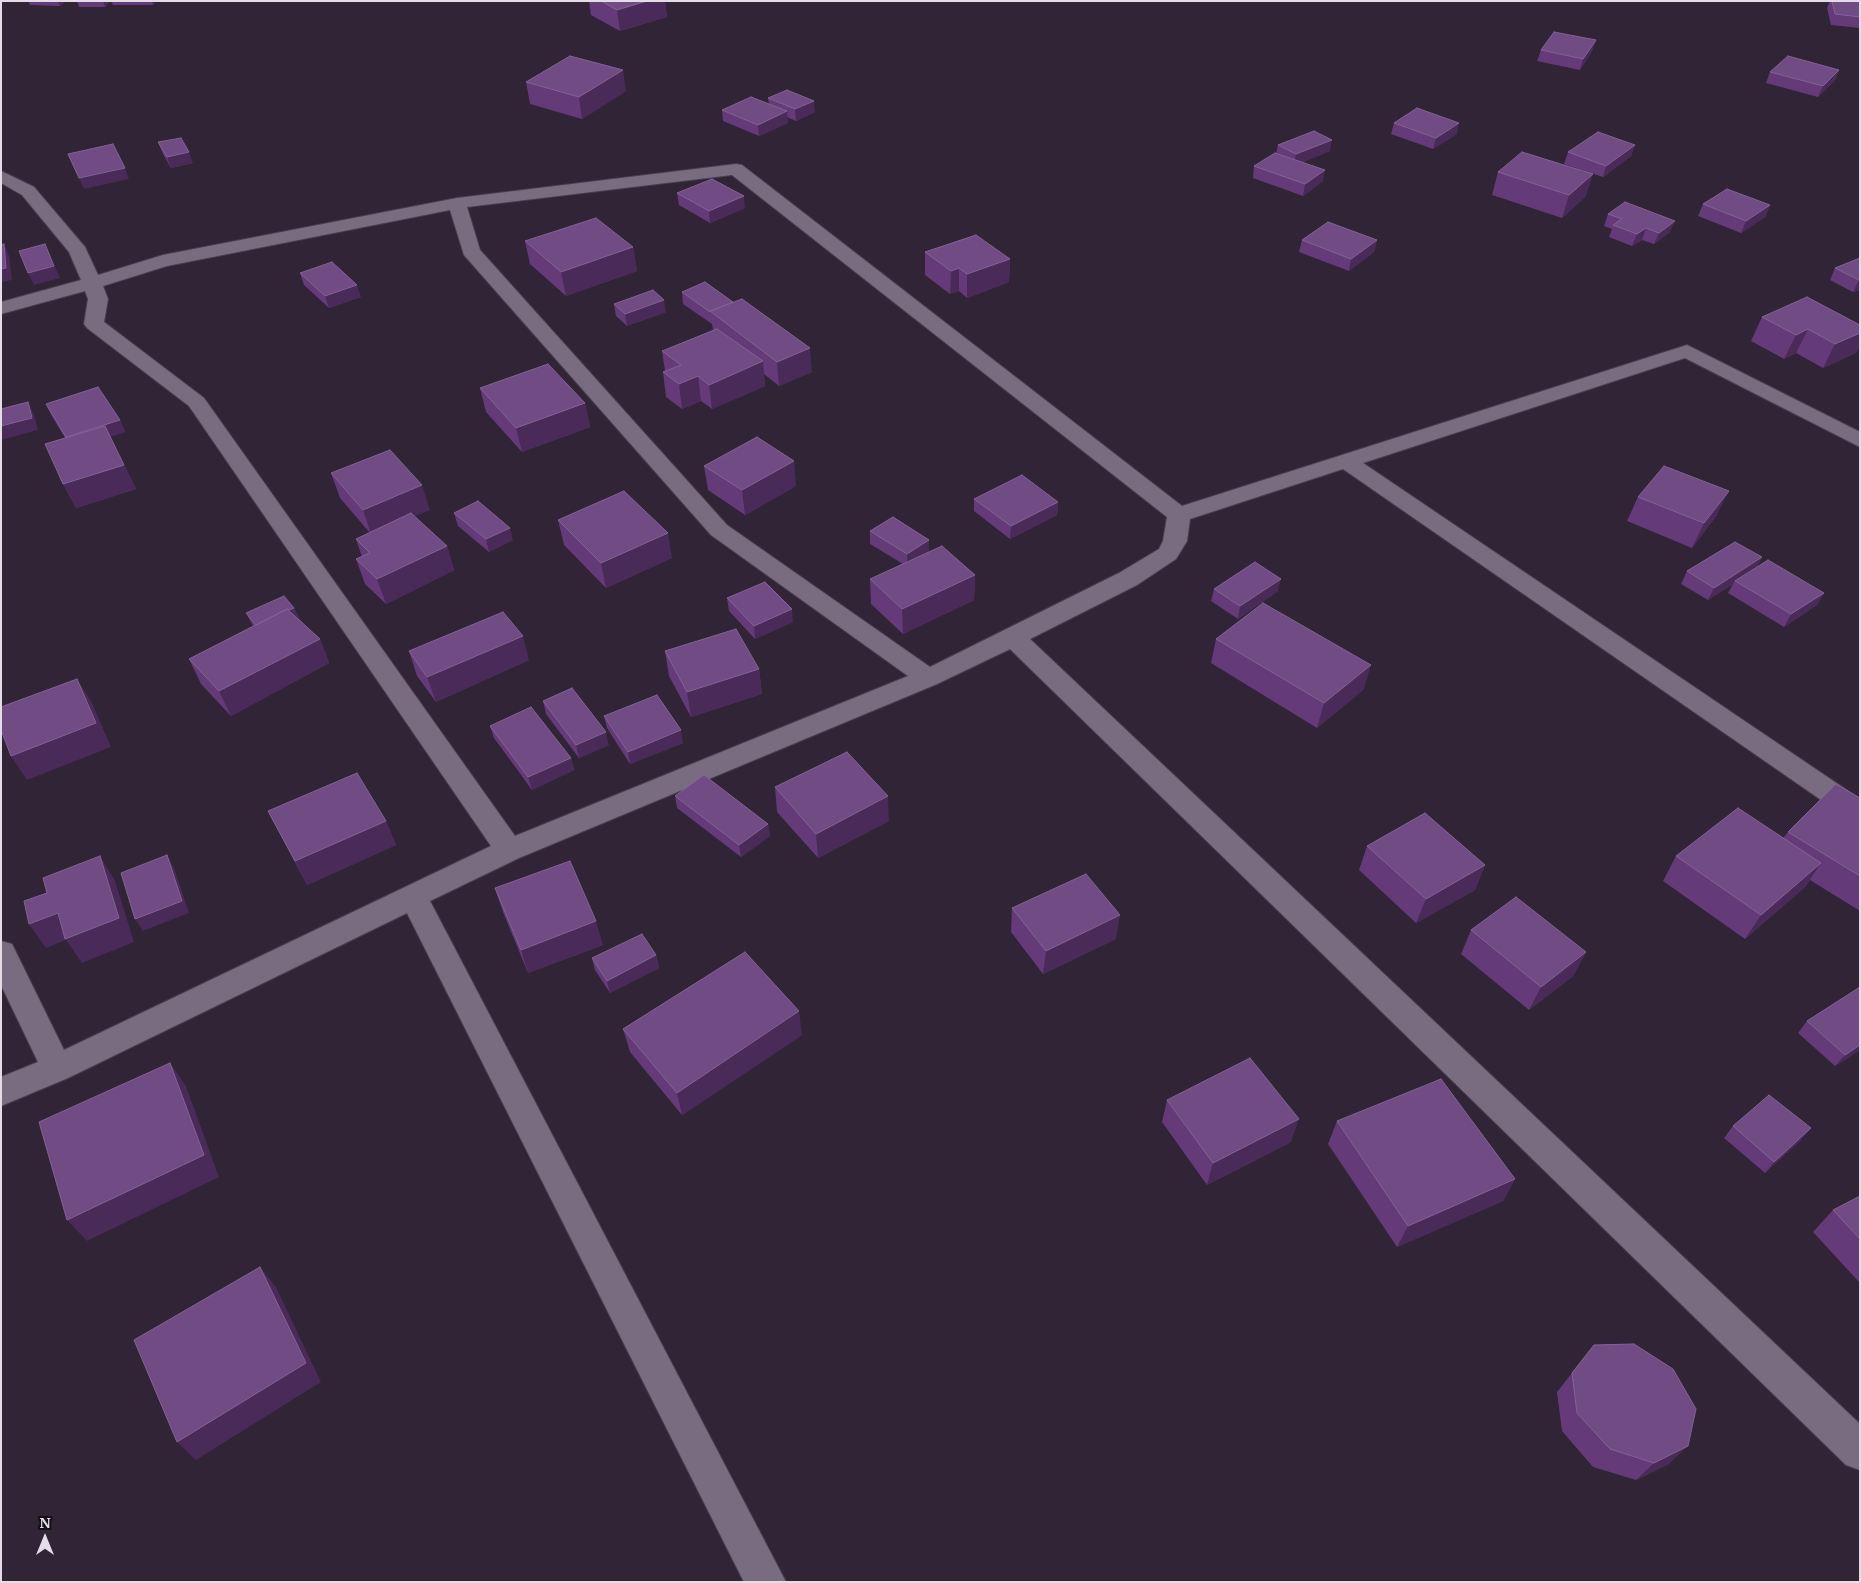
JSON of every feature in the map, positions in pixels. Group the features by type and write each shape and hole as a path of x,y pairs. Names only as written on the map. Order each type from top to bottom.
{"street":[{"path":"1,308 163,261 458,203 736,170 1179,516"},
{"path":"1,176 28,191 78,251 98,299 94,324 197,402 509,850"},
{"path":"458,203 471,251 718,530 928,678"},
{"path":"1179,516 1688,351 1860,441"},
{"path":"1346,461 1860,813"},
{"path":"1,1092 57,1068 509,850 928,678 1128,579 1168,554 1175,541 1179,516"},
{"path":"1013,636 1860,1451"},
{"path":"413,896 766,1582"},
{"path":"1,952 57,1068"}],"building":[{"path":"601,1 647,1 617,10"},
{"path":"1832,1 1860,1 1860,17 1835,14"},
{"path":"1554,32 1596,40 1583,59 1541,50"},
{"path":"570,56 623,70 579,97 526,82"},
{"path":"1788,56 1839,70 1823,86 1770,72"},
{"path":"787,90 814,101 795,109 768,98"},
{"path":"751,97 787,111 758,125 722,110"},
{"path":"1417,108 1459,123 1436,138 1394,123"},
{"path":"1314,131 1332,140 1296,154 1278,145"},
{"path":"1598,132 1635,145 1606,166 1568,152"},
{"path":"181,138 189,152 167,157 158,142"},
{"path":"113,144 125,168 79,178 68,154"},
{"path":"1522,152 1593,174 1569,195 1498,172"},
{"path":"1275,153 1325,170 1305,184 1254,166"},
{"path":"712,179 744,196 709,211 677,193"},
{"path":"1727,189 1770,205 1746,221 1703,204"},
{"path":"1625,202 1675,221 1659,233 1646,228 1637,234 1613,225 1622,219 1608,214"},
{"path":"596,218 633,247 561,272 525,241"},
{"path":"1328,222 1377,240 1351,259 1302,240"},
{"path":"976,235 1010,259 967,274 959,268 951,271 925,252"},
{"path":"4,244 6,268 1,269 1,245"},
{"path":"45,244 54,266 28,273 19,251"},
{"path":"1860,258 1860,280 1835,268"},
{"path":"332,262 357,285 325,296 300,273"},
{"path":"705,282 733,302 710,312 682,292"},
{"path":"653,290 664,300 625,314 614,304"},
{"path":"1807,297 1860,325 1860,333 1835,344 1808,329 1796,335 1762,317"},
{"path":"742,299 810,348 777,362 710,311"},
{"path":"717,329 763,361 709,385 698,376 679,384 663,372 681,365 662,351"},
{"path":"548,364 585,403 516,428 480,388"},
{"path":"98,387 120,420 66,437 46,404"},
{"path":"28,402 32,418 1,426 1,409"},
{"path":"105,426 124,465 63,484 45,444"},
{"path":"757,437 794,461 742,490 704,466"},
{"path":"390,450 422,485 363,510 331,473"},
{"path":"1664,466 1729,491 1704,523 1638,497"},
{"path":"1022,475 1058,502 1011,526 974,499"},
{"path":"624,491 668,533 601,563 558,520"},
{"path":"478,501 510,528 486,539 454,513"},
{"path":"411,513 447,546 377,579 356,559 370,553 356,539"},
{"path":"893,517 929,540 907,554 870,531"},
{"path":"1735,542 1762,557 1714,588 1687,571"},
{"path":"942,546 975,575 902,609 870,579"},
{"path":"1768,560 1824,593 1791,614 1735,581"},
{"path":"1255,562 1281,579 1240,606 1214,589"},
{"path":"765,582 792,609 754,626 727,598"},
{"path":"284,596 294,608 287,609 256,625 246,613"},
{"path":"1263,603 1371,665 1324,703 1216,639"},
{"path":"287,609 320,639 219,691 189,659"},
{"path":"503,612 523,636 427,677 409,651"},
{"path":"736,629 759,669 687,692 665,651"},
{"path":"77,679 96,723 11,756 1,730 1,707"},
{"path":"572,688 606,732 576,745 543,701"},
{"path":"657,695 681,730 628,752 604,716"},
{"path":"531,707 571,758 528,777 490,726"},
{"path":"847,752 888,796 816,834 775,787"},
{"path":"357,773 386,821 295,861 268,811"},
{"path":"704,775 768,824 739,845 675,796"},
{"path":"1836,784 1860,798 1860,876 1788,832"},
{"path":"1738,808 1821,863 1761,915 1676,856"},
{"path":"1425,813 1485,865 1426,899 1367,846"},
{"path":"167,855 182,901 135,919 121,873"},
{"path":"100,856 119,918 65,939 58,913 29,924 24,901 47,893 43,878"},
{"path":"570,861 596,921 521,950 495,888"},
{"path":"1086,874 1120,915 1046,951 1012,908"},
{"path":"1516,897 1586,952 1541,987 1471,930"},
{"path":"642,934 656,955 607,981 592,958"},
{"path":"745,952 799,1011 677,1093 623,1029"},
{"path":"1860,987 1860,1045 1845,1055 1807,1021"},
{"path":"1250,1058 1299,1119 1213,1163 1167,1100"},
{"path":"170,1063 204,1155 67,1220 39,1122"},
{"path":"1441,1079 1515,1179 1408,1226 1337,1121"},
{"path":"1769,1095 1811,1128 1774,1162 1733,1126"},
{"path":"1860,1196 1860,1239 1833,1210"},
{"path":"260,1267 306,1363 177,1442 134,1340"},
{"path":"1634,1344 1673,1369 1696,1409 1688,1446 1654,1463 1610,1449 1577,1413 1572,1373 1594,1345"}]}
